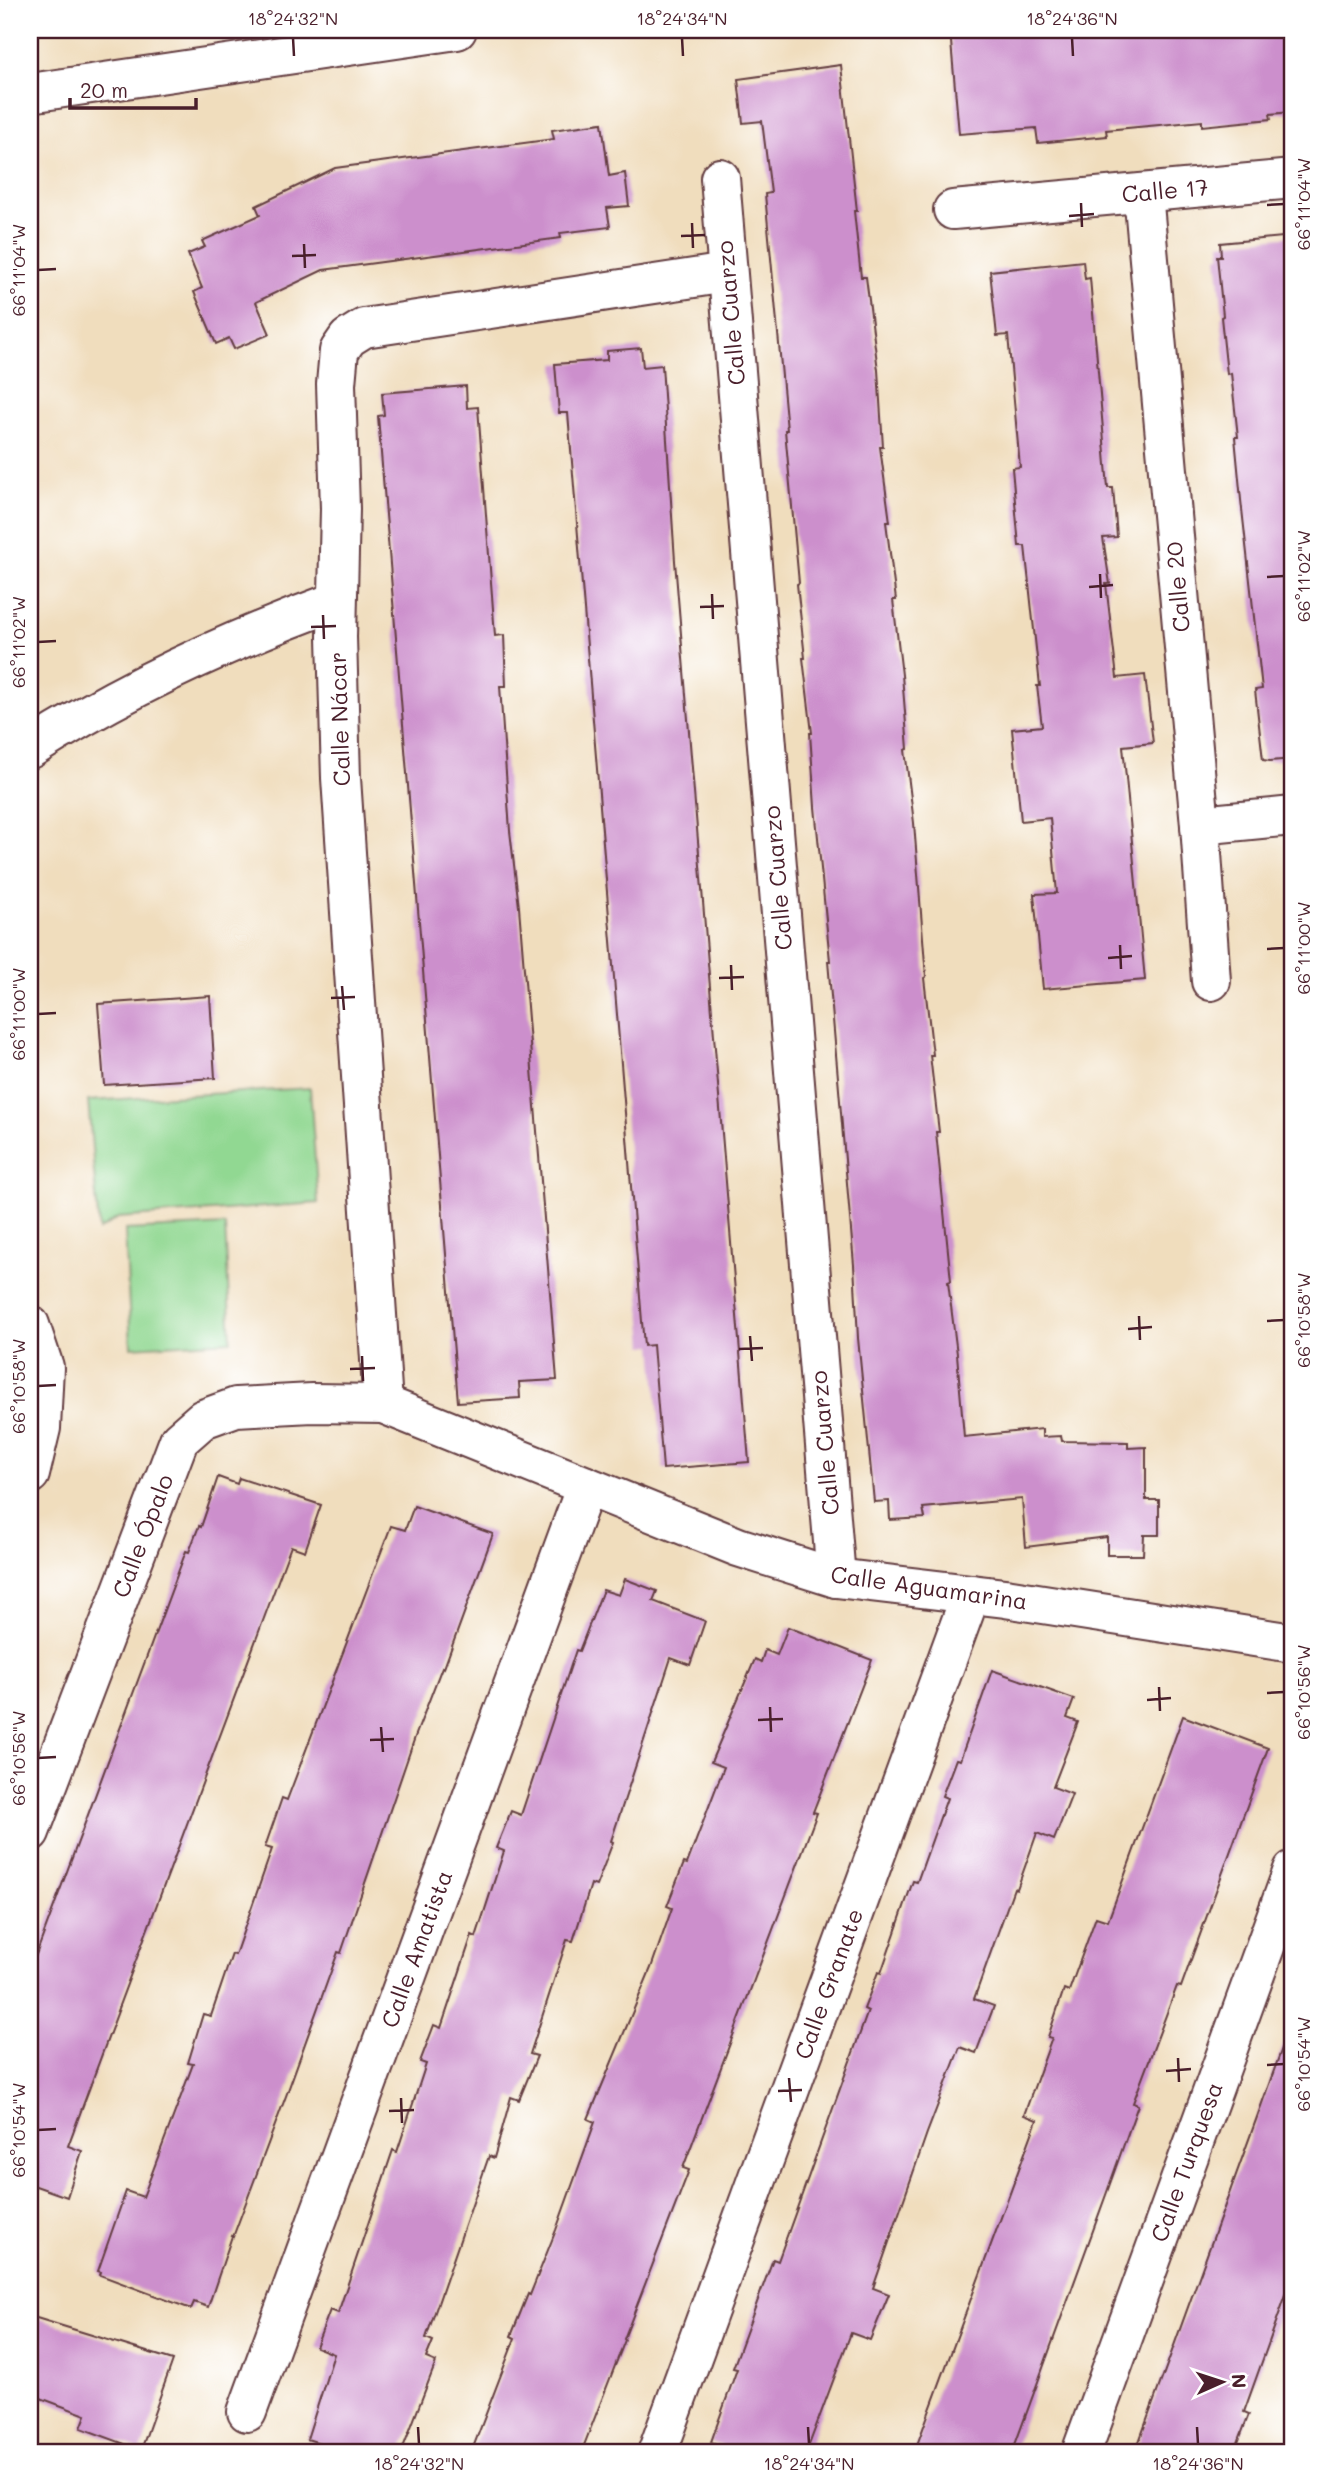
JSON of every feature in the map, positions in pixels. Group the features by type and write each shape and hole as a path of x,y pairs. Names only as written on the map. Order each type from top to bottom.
{"street":[{"path":"30,93 457,30"},
{"name":"Calle Cuarzo","path":"720,178 836,1578"},
{"name":"Calle 17","path":"953,210 1293,179"},
{"name":"Calle 20","path":"1143,193 1200,825 1211,981"},
{"name":"Calle Nácar","path":"383,1404 341,778 337,601 340,509 335,384 339,351 348,338 364,328 727,273"},
{"path":"30,749 152,679 265,628 337,601"},
{"path":"1200,825 1293,816"},
{"path":"30,1325 44,1367 41,1428 30,1474"},
{"name":"Calle Ópalo","path":"30,1832 179,1440 203,1419 236,1407 312,1403 383,1404"},
{"name":"Calle Aguamarina","path":"383,1404 738,1547 836,1578 971,1594 1293,1643"},
{"name":"Calle Amatista","path":"247,2412 586,1486"},
{"name":"Calle Granate","path":"657,2453 971,1594"},
{"name":"Calle Turquesa","path":"1081,2453 1293,1870"}],"green space":[{"path":"310,1088 318,1203 118,1218 99,1230 88,1101"},
{"path":"225,1225 231,1341 131,1347 125,1230"}],"building":[{"path":"950,30 1293,30 1293,112 1270,114 1271,119 1202,126 1202,121 1106,130 1107,136 1038,143 1036,128 959,134"},
{"path":"841,65 857,211 854,211 861,277 866,277 878,370 883,447 880,447 890,522 886,522 896,600 893,600 908,749 905,750 914,823 924,978 933,1055 930,1055 939,1132 936,1132 951,1281 948,1282 964,1437 1042,1429 1042,1437 1061,1436 1062,1441 1128,1442 1128,1448 1146,1447 1146,1500 1159,1500 1159,1535 1144,1535 1143,1555 1107,1555 1107,1537 1026,1547 1022,1499 923,1508 925,1518 890,1520 889,1501 874,1502 858,1338 787,430 765,194 771,193 762,121 743,123 738,79"},
{"path":"602,123 609,176 625,173 629,206 607,208 610,227 560,233 561,238 323,270 256,302 270,334 234,349 229,338 216,344 194,292 202,288 188,254 205,247 202,241 260,215 256,206 335,168 554,139 552,130"},
{"path":"1293,236 1293,759 1270,761 1263,760 1255,690 1262,689 1241,500 1231,373 1227,374 1221,317 1217,256 1221,256 1220,243"},
{"path":"1083,261 1085,279 1090,278 1108,488 1113,488 1117,537 1103,538 1110,584 1106,584 1117,678 1145,675 1153,743 1123,746 1145,980 1043,989 1034,894 1057,893 1050,818 1021,821 1012,729 1042,726 1037,686 1040,686 1025,546 1019,546 1012,468 1020,467 1008,335 997,336 990,271"},
{"path":"641,348 643,367 662,365 675,561 749,1462 663,1469 653,1345 644,1346 568,413 559,413 555,364 607,360 607,351"},
{"path":"466,386 467,408 478,407 495,636 504,635 506,686 500,686 510,831 519,907 557,1380 519,1382 520,1398 458,1402 378,416 384,415 382,393"},
{"path":"210,996 215,1078 104,1085 98,1004"},
{"path":"218,1477 237,1484 239,1478 321,1505 305,1551 291,1546 117,2011 68,2146 82,2151 67,2197 30,2184 30,1971 186,1551 189,1552 199,1526 201,1527"},
{"path":"414,1506 493,1534 444,1668 442,1667 415,1737 341,1953 338,1952 208,2307 194,2302 191,2309 100,2275 101,2272 98,2271 126,2191 143,2197 193,2064 188,2063 203,2014 211,2016 272,1849 265,1847 282,1798 287,1800 391,1526 405,1530"},
{"path":"625,1579 657,1591 653,1601 705,1621 690,1665 671,1658 611,1841 613,1842 596,1886 591,1884 573,1941 567,1940 530,2054 537,2056 519,2100 511,2097 494,2158 489,2156 426,2338 433,2341 426,2358 436,2362 401,2453 352,2453 307,2439 334,2354 316,2347 330,2310 338,2313 393,2150 397,2152 426,2064 420,2062 434,2025 441,2028 472,1935 476,1937 504,1851 496,1848 511,1811 521,1815 576,1650 579,1651 603,1590 619,1595"},
{"path":"788,1627 872,1660 813,1812 817,1813 683,2168 689,2170 625,2340 581,2453 471,2453 515,2338 511,2336 556,2230 595,2122 588,2119 651,1968 672,1908 667,1906 684,1863 687,1864 724,1767 711,1762 755,1659 761,1662 765,1650 777,1655"},
{"path":"992,1670 1074,1699 1067,1718 1078,1722 1053,1787 1072,1794 1054,1840 1037,1833 1017,1889 1014,1888 974,1999 994,2006 976,2053 960,2047 927,2133 873,2288 889,2294 870,2340 851,2333 806,2453 741,2453 711,2442 737,2369 733,2368 773,2259 778,2261 868,2011 864,2009 878,1972 881,1973 913,1881 917,1882 947,1798 942,1796 956,1759 960,1760"},
{"path":"1183,1716 1268,1748 1181,1987 1177,1986 1133,2103 1138,2105 1012,2453 914,2453 1037,2120 1024,2115 1052,2038 1048,2037 1064,1989 1069,1991 1096,1917 1108,1921"},
{"path":"1289,2029 1293,2029 1293,2275 1244,2412 1249,2414 1234,2453 1135,2453"},
{"path":"30,2316 173,2360 141,2450 81,2428 86,2415 30,2394"}]}
